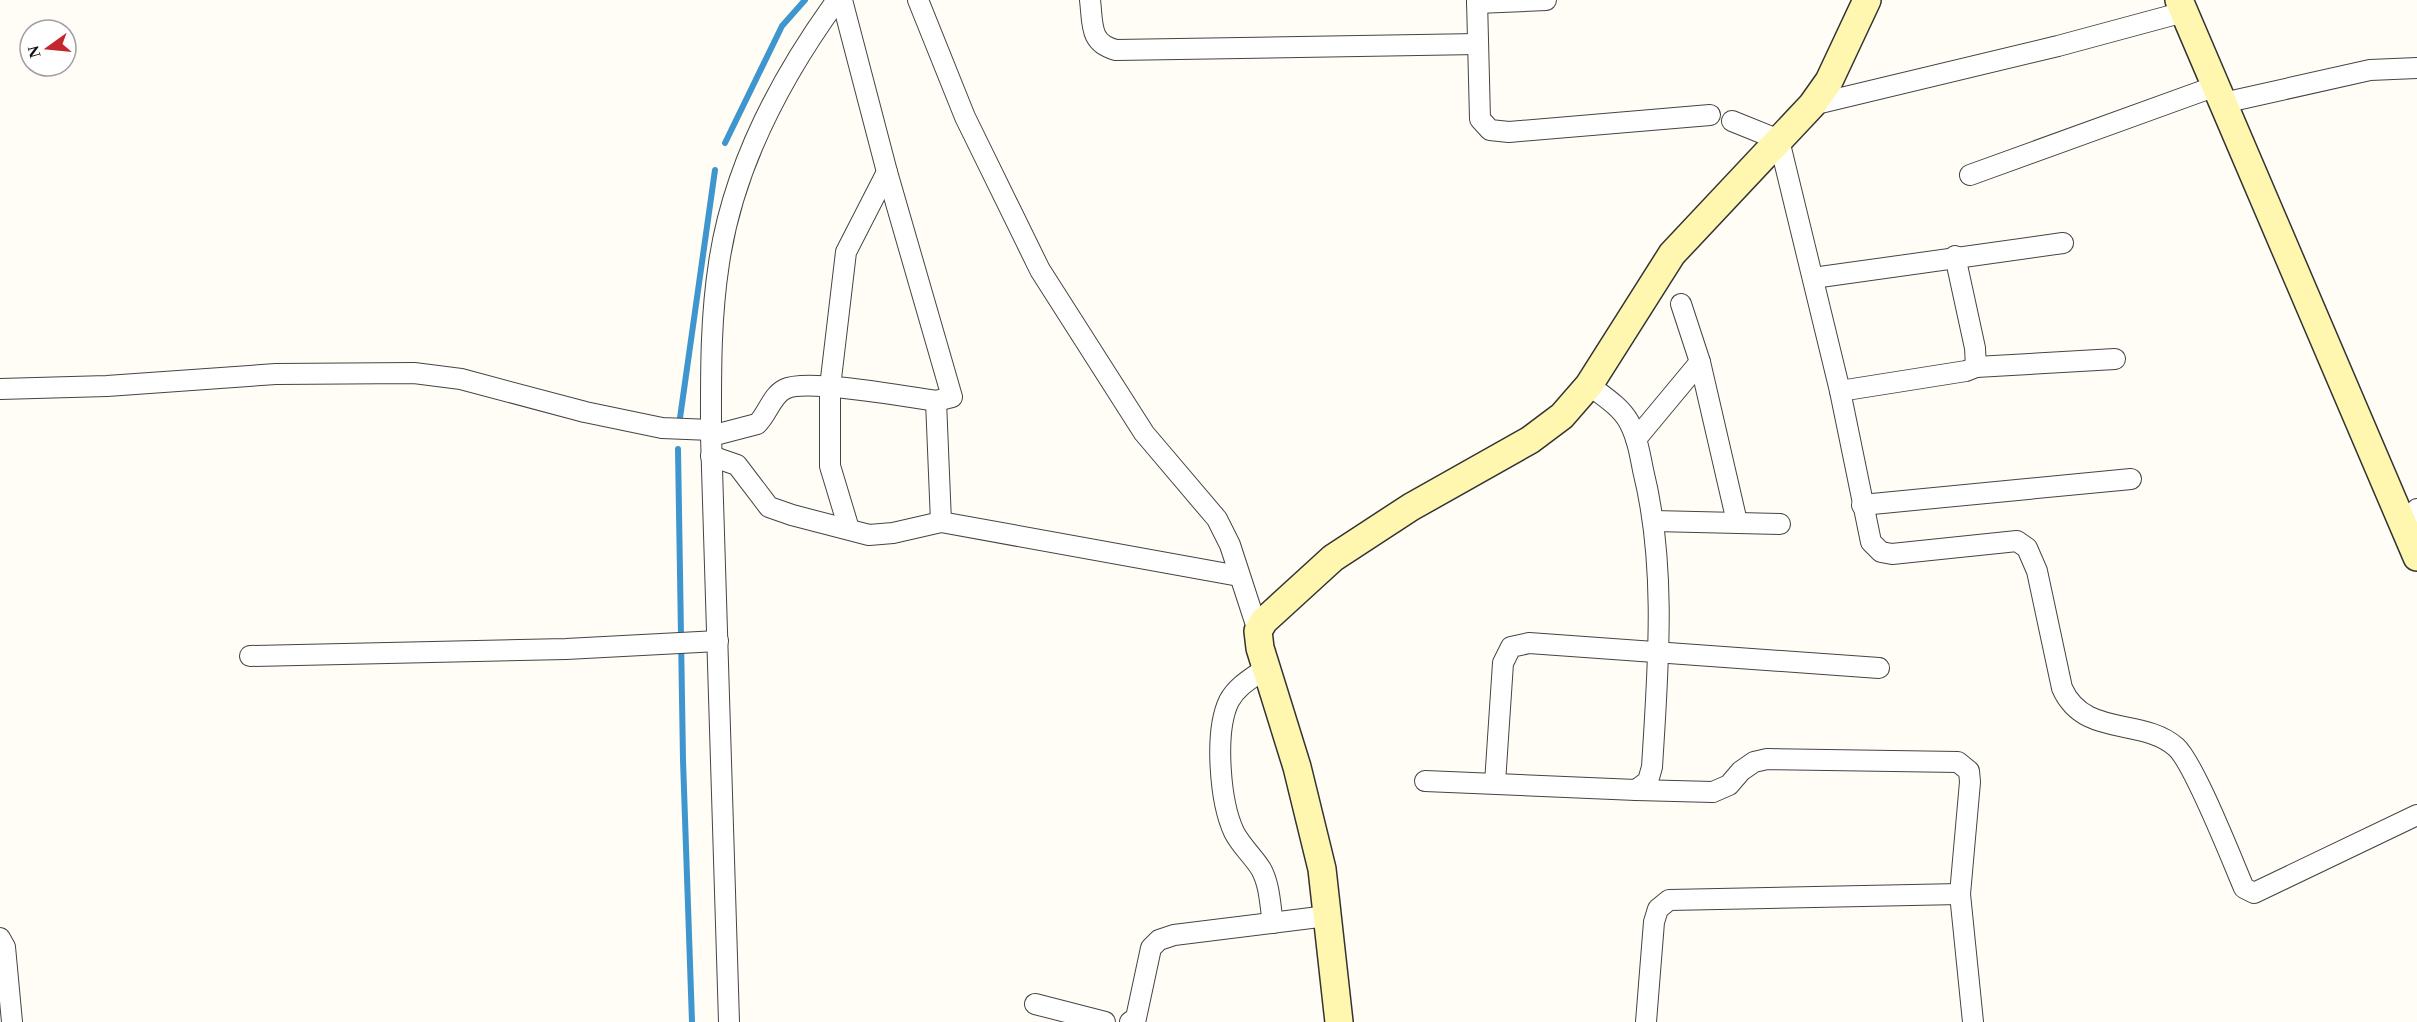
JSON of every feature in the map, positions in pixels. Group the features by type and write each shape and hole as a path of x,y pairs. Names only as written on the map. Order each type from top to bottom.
{"street":[{"path":"729,1022 711,456 710,372 719,261 742,171 783,84 809,39 837,0"},
{"path":"0,389 107,386 276,374 414,374 461,379 585,412 662,428 711,433 757,424 778,393 786,388 830,387 936,401 952,396 887,172 842,0"},
{"path":"918,0 964,117 1040,270 1144,434 1217,519 1230,545 1258,631 1266,668 1311,818 1322,869 1339,1022"},
{"path":"1089,0 1095,38 1103,47 1116,50 1478,44"},
{"path":"1546,0 1477,1 1480,119 1490,130 1509,132 1710,115"},
{"path":"1258,631 1264,621 1333,558 1411,507 1530,440 1562,416 1588,385 1672,254 1812,105 1829,81 1868,0"},
{"path":"1812,105 2181,6 2410,517 2417,557"},
{"path":"1970,175 2219,94 2370,70 2417,68"},
{"path":"1732,121 1779,140"},
{"path":"1779,140 1840,391 1871,542 1881,552 1892,554 2017,541 2027,548 2037,571 2062,688 2068,702 2076,711 2089,717 2163,739 2175,746 2190,767 2244,888 2254,893 2417,814"},
{"path":"849,529 830,465 830,387 846,252 887,172"},
{"path":"1813,278 1955,256 2062,243"},
{"path":"1955,256 1975,348 1976,367"},
{"path":"1681,304 1700,362 1737,522"},
{"path":"1840,391 1966,371 1976,367 2115,359"},
{"path":"1636,439 1700,362"},
{"path":"1588,385 1617,407 1628,421 1636,439 1654,521 1658,652 1652,767 1648,781 1636,790"},
{"path":"936,401 941,522"},
{"path":"711,456 737,465 769,507 849,529 877,534 941,522 1239,576"},
{"path":"1862,506 2131,479"},
{"path":"1654,521 1780,524"},
{"path":"250,656 668,645 718,641"},
{"path":"1495,783 1503,663 1511,647 1529,643 1879,668"},
{"path":"1266,668 1240,686 1229,701 1224,718 1221,769 1223,797 1229,817 1239,839 1262,872 1273,923"},
{"path":"1425,781 1713,792 1729,785 1741,771 1754,762 1767,759 1958,762 1969,771 1970,782 1960,894 1973,1022"},
{"path":"1646,1022 1654,922 1658,909 1669,900 1960,894"},
{"path":"1130,1022 1136,1018 1148,955 1159,940 1174,935 1327,916"},
{"path":"0,938 5,946 12,1022"},
{"path":"1035,1004 1105,1022"}],"waterway":[{"path":"725,143 782,26 805,0"},
{"path":"680,418 715,170"},
{"path":"678,449 683,760 692,1022"}]}
